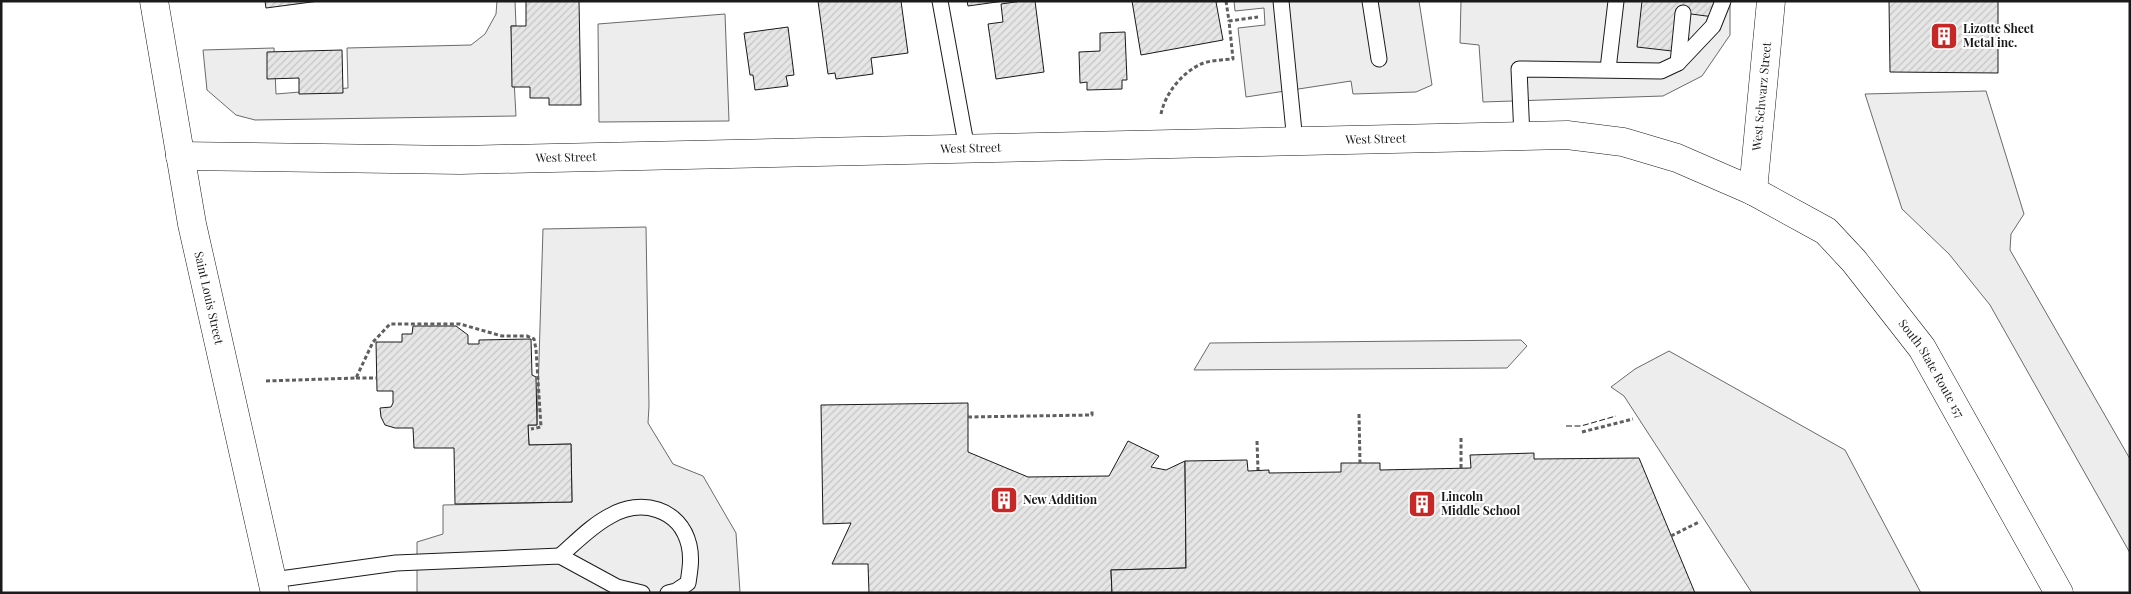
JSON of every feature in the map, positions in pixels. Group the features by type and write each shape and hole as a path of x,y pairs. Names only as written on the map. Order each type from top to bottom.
{"main road":[{"name":"Saint Louis Street","path":"154,1 192,224 274,586"},
{"name":"West Schwarz Street","path":"1753,191 1771,1"},
{"name":"West Street","path":"180,156 460,160 1567,135 1623,142 1677,158 1753,191"},
{"name":"South State Route 157","path":"1753,191 1826,232 1854,261 1892,306 1922,348 2059,593"}],"lane":[{"path":"940,1 967,149"},
{"path":"1281,1 1296,142"},
{"path":"1370,1 1379,59"},
{"path":"1608,69 1616,1"},
{"path":"1522,137 1520,69 1660,71 1678,63 1713,26 1723,1"},
{"path":"1678,63 1684,13"},
{"path":"560,556 589,530 611,515 637,506 660,509 675,518 689,543 691,563 688,583 676,591 668,593"},
{"path":"274,586 396,563 560,556 618,587 642,593"}],"path":[{"path":"1160,119 1168,94 1199,64 1233,58 1226,1"},
{"path":"1229,21 1264,16"},
{"path":"356,378 373,342 390,324 460,324 502,336 527,336 534,340 536,349 540,428 530,428"},
{"path":"266,381 376,378"},
{"path":"968,416 1092,415 1092,410"},
{"path":"1359,414 1360,463"},
{"path":"1582,432 1633,419"},
{"path":"1461,438 1461,468"},
{"path":"1257,441 1258,470"},
{"path":"1671,536 1698,522"}],"shaded area":[{"path":"497,1 515,1 516,26 511,26 516,116 255,120 236,115 207,90 203,50 274,48 276,94 348,88 347,48 471,45 485,34 496,14"},
{"path":"1234,1 1419,1 1432,85 1416,92 1353,94 1351,81 1246,97 1238,28 1265,25 1264,8 1235,11"},
{"path":"1461,1 1730,1 1730,35 1702,76 1663,96 1483,102 1479,45 1460,43"},
{"path":"725,14 729,121 599,122 598,24"},
{"path":"1986,91 2024,214 2011,234 2010,250 2130,459 2130,553 1990,305 1949,254 1902,209 1865,94"},
{"path":"646,227 648,423 673,464 703,476 736,533 740,592 417,593 417,542 443,534 443,505 572,502 571,444 529,445 528,425 537,425 543,229"},
{"path":"1521,340 1527,346 1507,368 1194,370 1210,343"},
{"path":"1669,351 1845,450 1921,593 1752,593 1624,396 1611,387 1635,369"}],"building":[{"path":"265,1 319,1 266,8"},
{"path":"526,1 579,1 581,105 549,105 549,98 530,98 530,87 512,87 511,26 526,26"},
{"path":"818,1 901,1 908,53 871,58 873,74 836,79 835,73 828,74"},
{"path":"967,1 1004,1 968,6"},
{"path":"1035,1 1044,72 996,79 988,24 1003,22 1001,4"},
{"path":"1132,1 1222,1 1216,2 1223,40 1141,55"},
{"path":"1642,1 1715,1 1714,17 1676,12 1672,51 1637,47"},
{"name":"Lizotte Sheet Metal inc.","path":"1889,1 1998,1 1998,73 1890,72"},
{"path":"788,27 794,75 786,76 788,86 755,90 753,75 750,75 744,33"},
{"path":"1125,32 1127,80 1122,80 1122,89 1087,90 1087,82 1080,83 1079,52 1100,51 1100,33"},
{"path":"342,50 343,93 299,94 299,78 267,79 267,52"},
{"path":"413,326 456,326 468,335 468,344 479,344 479,340 531,339 532,375 536,377 537,425 528,425 529,445 571,444 572,502 455,504 454,448 414,448 413,428 395,428 385,425 381,417 380,408 391,407 393,403 393,391 377,391 376,342 402,342 402,334 412,334"},
{"name":"New Addition","path":"968,403 968,452 1028,477 1109,476 1128,441 1159,456 1151,467 1166,470 1185,461 1186,568 1111,570 1112,593 869,593 868,564 832,564 851,523 823,524 821,405"},
{"name":"Lincoln Middle School","path":"1534,453 1534,459 1639,458 1695,593 1112,593 1111,570 1186,568 1185,461 1247,460 1248,471 1269,470 1269,473 1341,472 1341,463 1380,463 1380,470 1471,468 1470,455"}],"fence":[{"path":"1566,426 1581,426 1616,416"}],"place":[{"name":"Lizotte Sheet Metal inc.","path":"1944,36"},
{"name":"New Addition","path":"1004,500"},
{"name":"Lincoln Middle School","path":"1422,504"}]}
